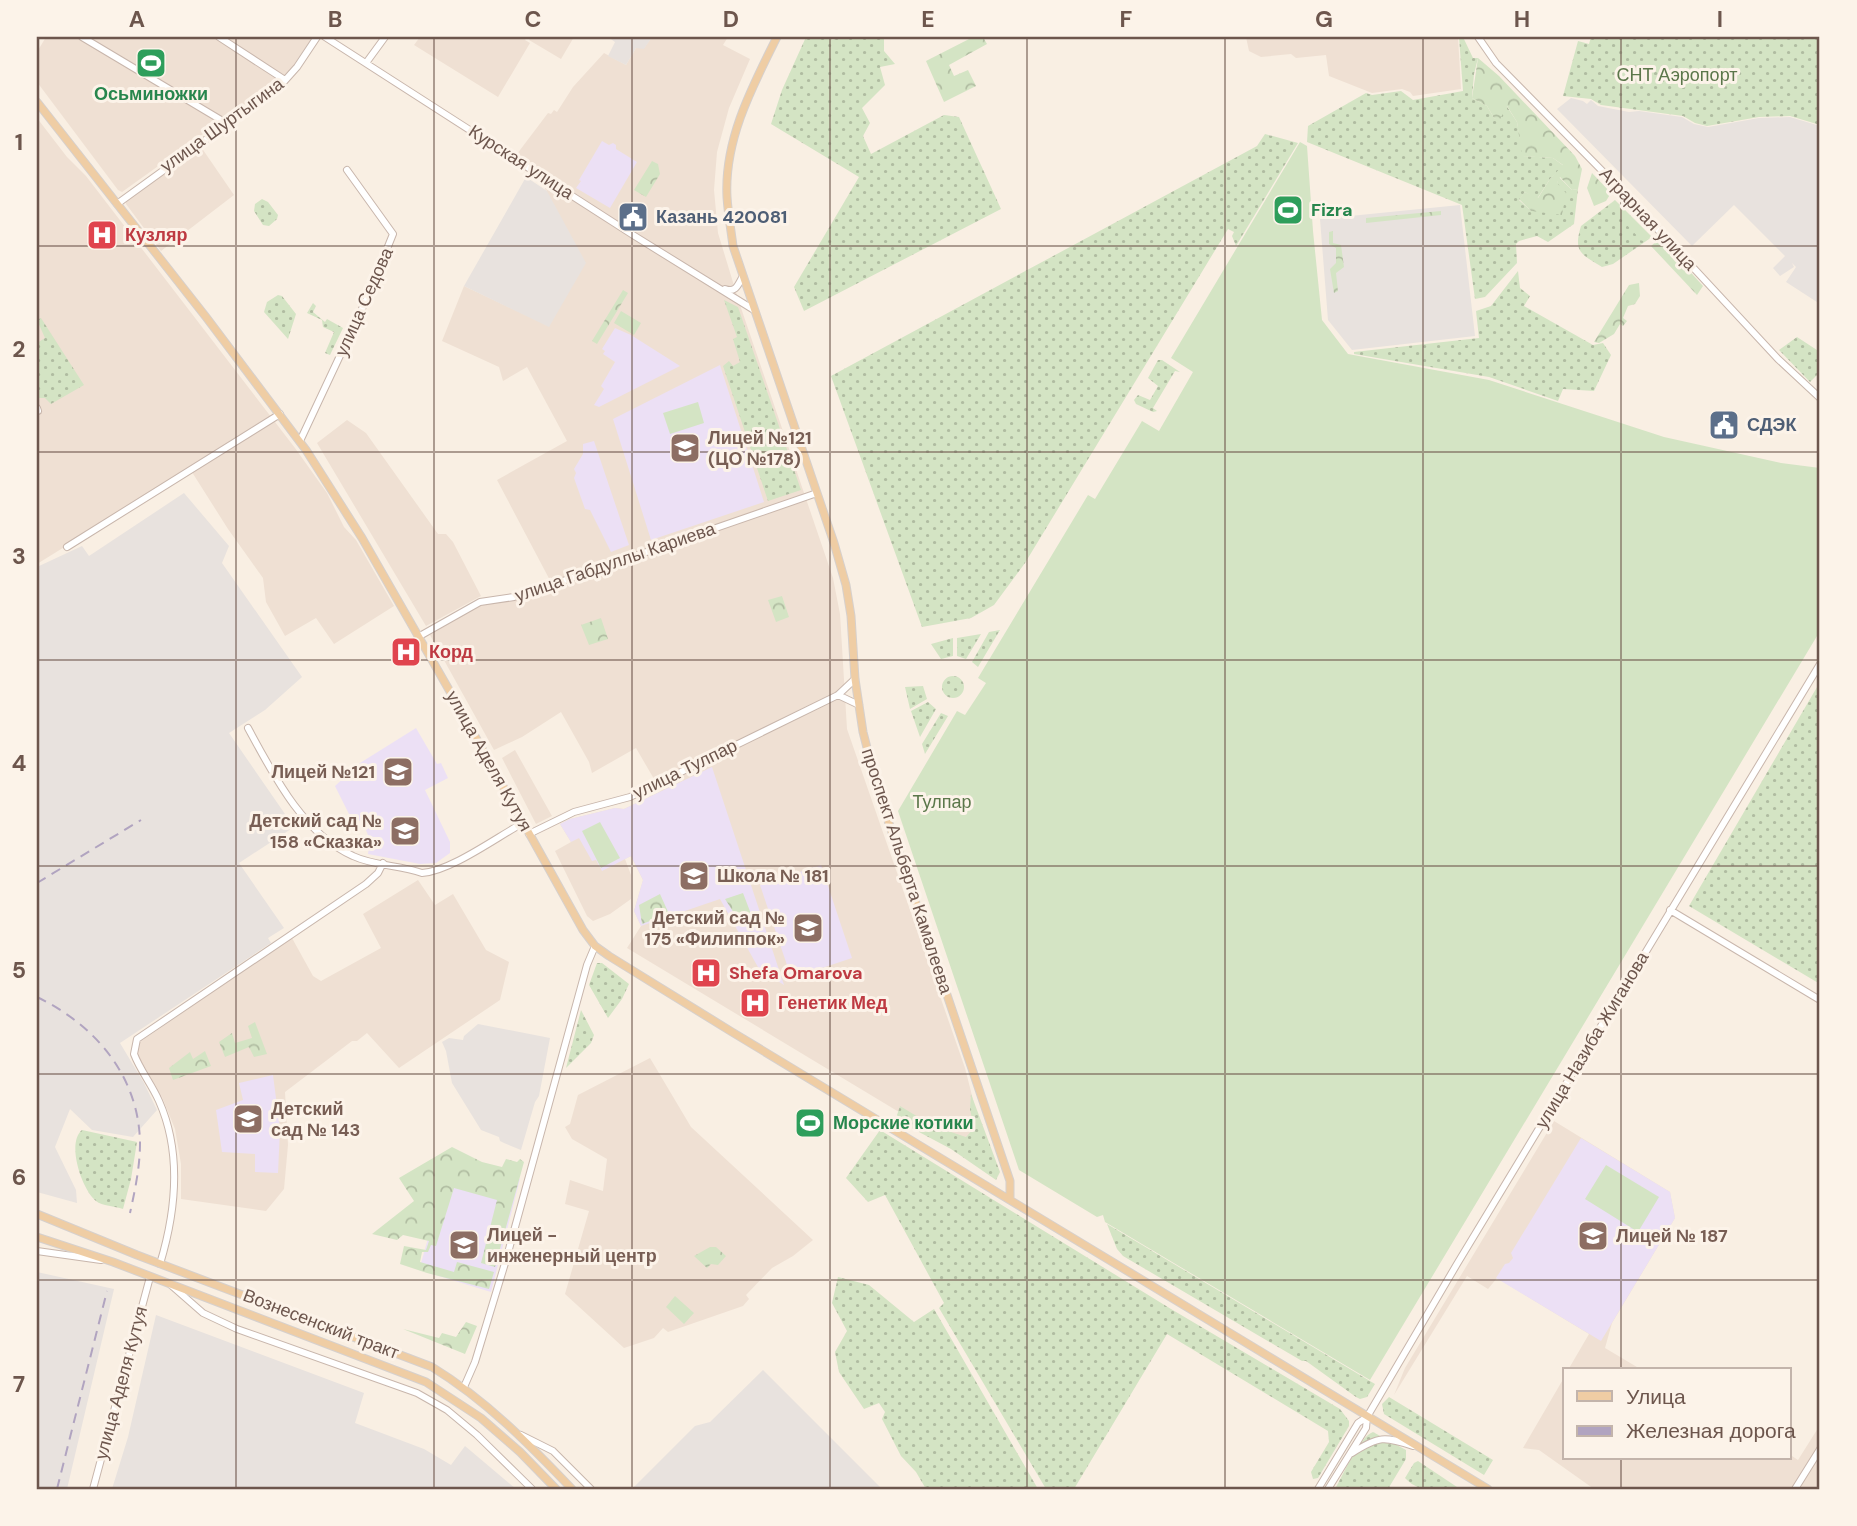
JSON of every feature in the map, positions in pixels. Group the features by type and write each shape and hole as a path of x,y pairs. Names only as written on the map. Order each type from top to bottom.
{"main road":[{"name":"проспект Альберта Камалеева","path":"777,37 751,91 733,140 727,196 733,246 846,584 863,733 878,791 1010,1181 1010,1200"},
{"name":"улица Аделя Кутуя","path":"37,102 300,441 357,530 583,930 595,946"},
{"path":"595,946 1171,1299 1489,1489"},
{"name":"Вознесенский тракт","path":"37,1214 160,1264 432,1367 464,1387 519,1434 572,1489"},
{"name":"Вознесенский тракт","path":"37,1237 113,1262 426,1382 481,1418 520,1452 555,1489"}],"street":[{"path":"82,37 226,122"},
{"path":"219,37 285,80"},
{"name":"Курская улица","path":"325,37 754,310"},
{"path":"366,63 384,37"},
{"name":"Аграрная улица","path":"1478,37 1496,63 1622,191 1773,354 1820,398"},
{"name":"улица Шуртыгина","path":"117,204 285,80 314,38"},
{"name":"улица Седова","path":"300,441 368,296 393,234 347,170"},
{"path":"718,286 734,290 743,276"},
{"path":"67,547 280,414"},
{"name":"улица Габдуллы Кариева","path":"418,637 478,603 514,597 552,585 817,493"},
{"name":"улица Назиба Жиганова","path":"1367,1417 1820,664"},
{"name":"улица Тулпар","path":"530,834 574,812 630,797 838,695 855,679"},
{"path":"838,695 859,705"},
{"path":"248,728 273,774 310,824 334,845 354,857 422,873 431,872 523,823"},
{"path":"160,1264 168,1238 173,1203 174,1159 164,1112 136,1059 134,1044 141,1036 366,884 378,873 383,863"},
{"path":"1670,910 1820,1000"},
{"path":"464,1387 475,1362 506,1260 587,965 595,946"},
{"path":"37,1251 113,1262"},
{"name":"улица Аделя Кутуя","path":"93,1489 150,1277"},
{"path":"169,1283 202,1313 237,1329 407,1389 447,1410 477,1435 532,1489"},
{"path":"1328,1489 1366,1428 1367,1417"},
{"path":"1318,1489 1358,1423 1367,1417"},
{"path":"519,1434 553,1451 591,1489"},
{"path":"1350,1454 1367,1444 1388,1437 1419,1447"},
{"path":"1796,1489 1820,1448"}],"shaded area":[{"path":"46,37 313,37 288,73 122,192 37,82 37,52"},
{"path":"420,37 527,37 525,40 530,43 498,97 414,45"},
{"path":"531,37 574,37 561,59 529,40"},
{"path":"608,37 652,37 644,49 636,48 626,65 608,56 615,42"},
{"path":"652,37 728,37 723,45 750,59 729,108 717,152 714,190 718,233 833,578 840,614 847,729 965,1068 983,1139 972,1156 627,948 641,926 634,911 643,880 631,856 625,859 631,875 631,899 610,914 593,921 587,916 555,851 571,842 560,824 615,808 624,809 661,791 636,748 592,773 589,762 561,712 522,737 494,750 430,635 478,605 512,601 553,586 497,480 567,441 527,367 503,381 499,367 442,341 464,286 549,326 545,189 549,175 517,154 548,113 551,114 554,110 557,112 573,87 604,53 626,65 636,48 644,48"},
{"path":"1246,37 1458,37 1461,89 1413,96 1402,89 1372,93 1329,76 1326,55 1261,57 1249,51"},
{"path":"1571,98 1587,104 1591,100 1598,106 1629,112 1682,117 1694,124 1708,127 1759,118 1790,117 1820,126 1820,304 1786,282 1796,267 1792,263 1794,267 1780,276 1773,268 1785,256 1734,205 1692,246 1557,109"},
{"path":"37,118 67,157 86,176 295,448 327,493 344,527 356,540 394,606 334,644 316,618 285,636 266,602 263,578 190,469 37,564"},
{"path":"602,141 609,145 613,143 616,149 637,162 610,208 576,188"},
{"path":"199,144 234,195 161,251 126,204 126,200"},
{"path":"526,177 547,191 586,263 549,327 464,286"},
{"path":"1460,205 1475,336 1352,350 1328,320 1320,219"},
{"path":"615,328 680,366 599,407 594,405 615,362 603,354 605,351 602,349"},
{"name":"Лицей №121 (ЦО №178)","path":"720,365 764,502 651,540 613,419"},
{"path":"347,420 366,433 438,534 446,534 453,542 481,596 426,626 317,443"},
{"path":"594,441 629,545 611,552 590,510 585,509 574,478 574,469 583,454 583,444"},
{"path":"184,493 229,546 222,563 302,677 265,710 229,733 294,827 239,863 284,928 268,938 271,943 120,1043 157,1110 133,1137 92,1130 70,1109 55,1147 76,1190 77,1203 37,1192 37,567 82,546 89,556"},
{"path":"416,728 437,764 441,763 448,778 425,790 450,842 450,853 436,863 420,864 368,854 370,840 363,823 349,814 335,786 360,763"},
{"path":"515,750 552,816 536,824 502,758"},
{"name":"Школа № 181","path":"712,767 784,985 759,969 720,899 641,926 634,911 643,880 631,856 602,871 596,860 592,861 579,838 571,842 560,824 615,808 624,809"},
{"name":"Детский сад № 175 «Филиппок»","path":"821,865 852,958 795,977 790,974 760,885"},
{"path":"418,880 435,905 453,894 486,950 509,962 500,1000 399,1068 367,1033 357,1041 352,1041 285,1092 288,1145 284,1189 266,1211 181,1199 181,1164 175,1129 162,1097 137,1054 137,1044 292,938 313,976 321,981 381,948 363,914"},
{"path":"478,1024 550,1038 539,1096 521,1150 481,1130 452,1083 442,1042 449,1038 463,1040"},
{"path":"650,1058 691,1127 813,1240 772,1268 746,1295 749,1299 743,1306 668,1332 663,1328 654,1338 624,1348 565,1294 589,1211 565,1204 570,1180 603,1191 607,1159 572,1139 565,1127 570,1124 578,1095"},
{"name":"Детский сад № 143","path":"273,1075 280,1129 278,1173 255,1172 255,1154 222,1152 216,1110 243,1100 239,1083"},
{"name":"Лицей № 187","path":"1554,1121 1670,1192 1675,1218 1612,1323 1605,1348 1639,1368 1569,1368 1589,1334 1497,1278 1488,1289 1467,1276 1394,1395 1405,1368"},
{"name":"Лицей № 187","path":"1581,1138 1670,1192 1675,1218 1601,1341 1496,1278 1505,1264 1513,1258 1511,1253"},
{"name":"Лицей - инженерный центр","path":"480,1167 520,1179 491,1292 419,1270 448,1168"},
{"path":"37,1272 114,1289 67,1489 37,1489"},
{"path":"156,1315 364,1393 355,1423 424,1449 451,1465 465,1446 516,1489 112,1489 128,1437"},
{"path":"763,1370 882,1489 632,1489 695,1426 710,1422"},
{"path":"1563,1379 1563,1460 1790,1460 1790,1455 1798,1460 1820,1425 1820,1489 1594,1489 1539,1450 1523,1448"}],"green space":[{"path":"806,37 828,37 833,40 836,37 884,37 884,51 895,64 880,67 885,85 862,108 870,123 863,136 871,154 944,115 959,117 1001,209 804,311 794,287 859,177 771,124 782,90"},
{"path":"973,37 983,37 987,44 949,65 954,76 968,70 976,86 944,102 926,61"},
{"path":"1459,37 1463,37 1473,58 1478,58 1472,98 1487,106 1494,118 1499,120 1506,105 1517,122 1523,156 1553,158 1564,166 1550,179 1537,199 1525,192 1519,200 1531,211 1557,183 1559,177 1572,190 1578,189 1574,224 1548,242 1537,236 1519,241 1516,244 1517,263 1485,297 1475,299 1462,205 1307,142 1308,126 1366,93 1372,95 1401,91 1413,100 1463,91"},
{"name":"СНТ Аэропорт","path":"1591,37 1820,37 1820,125 1790,116 1759,117 1707,126 1683,116 1601,105 1591,99 1563,96 1578,41 1589,44"},
{"path":"1478,58 1499,76 1575,156 1582,169 1578,189 1572,190 1560,177 1557,183 1566,193 1562,215 1531,211 1519,199 1525,192 1538,198 1563,165 1553,158 1522,156 1517,122 1507,106 1499,121 1487,106 1472,98"},
{"path":"1265,134 1298,143 1236,246 1232,236 1234,232 1228,229 1025,563 994,605 971,618 922,627 831,376 1257,146"},
{"name":"Тулпар","path":"1300,142 1307,146 1322,320 1348,354 1489,380 1664,437 1781,463 1820,468 1820,631 1370,1380 1105,1222 1103,1215 1097,1217 1019,1170 898,811 957,711 965,715 986,683 978,678 1088,495 1095,499 1142,421 1159,431 1193,372 1171,358"},
{"path":"652,161 658,164 660,174 646,197 634,190"},
{"path":"1592,173 1611,193 1606,201 1594,206 1587,188"},
{"path":"262,199 268,202 278,215 269,226 263,225 254,211 255,204"},
{"path":"1615,200 1610,206 1642,240 1652,237 1613,264 1602,267 1581,251 1579,235 1581,226"},
{"path":"1615,200 1652,237 1642,241 1609,206"},
{"path":"1441,211 1441,215 1366,223 1366,218"},
{"path":"1333,231 1333,243 1341,245 1344,267 1336,273 1338,291 1334,293 1330,269 1336,263 1336,248 1329,244 1329,232"},
{"path":"1657,241 1665,244 1703,286 1697,295 1651,246"},
{"path":"1518,271 1520,288 1530,296 1524,306 1593,345 1603,343 1611,355 1594,391 1563,389 1558,401 1489,377 1354,354 1479,338 1476,311 1491,306"},
{"path":"1639,283 1640,296 1635,304 1628,306 1623,318 1627,321 1623,326 1620,324 1614,334 1599,343 1594,342 1629,285"},
{"path":"623,290 628,293 597,344 592,341"},
{"path":"278,295 282,296 296,314 288,339 264,312 267,302"},
{"path":"724,300 738,307 801,490 768,501 723,366 729,361 733,366 740,362 733,339 737,337"},
{"path":"313,303 316,306 313,312 325,322 327,319 343,328 330,355 325,353 334,332 323,327 322,320 307,313"},
{"path":"621,311 641,323 634,335 614,323"},
{"path":"41,318 84,385 51,404 45,398 37,398 37,343 45,338 37,320"},
{"path":"1797,337 1820,352 1820,372 1810,382 1779,350"},
{"path":"1158,360 1180,372 1175,371 1153,408 1157,411 1153,412 1136,404 1134,400 1138,395 1150,400 1158,386 1148,378"},
{"path":"698,402 704,423 670,434 663,413"},
{"path":"782,596 789,617 776,622 768,600"},
{"path":"601,618 608,639 589,645 581,625"},
{"path":"1000,630 978,667 972,662 989,632"},
{"path":"981,634 966,659 957,656 957,638"},
{"path":"953,638 953,656 941,659 931,644"},
{"path":"953,676 961,679 964,687 961,695 953,698 945,695 942,687 945,679"},
{"path":"1820,682 1820,984 1689,906"},
{"path":"923,686 927,699 910,709 905,687"},
{"path":"928,702 936,709 920,737 911,711"},
{"path":"941,713 948,716 925,754 922,744"},
{"path":"600,822 620,858 601,868 582,831"},
{"path":"743,893 751,914 739,921 725,899"},
{"path":"660,894 669,914 642,924 639,905"},
{"path":"597,963 602,963 629,984 608,1018 589,985"},
{"path":"581,1010 594,1035 591,1043 566,1068"},
{"path":"255,1022 267,1054 254,1057 249,1047 225,1057 219,1042 232,1033 235,1043 252,1038 248,1026"},
{"path":"205,1051 211,1066 173,1080 169,1068 190,1052 193,1059"},
{"path":"971,1094 1000,1172 996,1180 951,1149 902,1123 897,1115 900,1106 933,1126 966,1137 974,1128 970,1109"},
{"path":"82,1130 137,1142 123,1209 99,1203 86,1187 78,1166 75,1145"},
{"path":"880,1130 1171,1309 1340,1409 1349,1421 1349,1426 1318,1478 1313,1479 1311,1472 1329,1442 1328,1431 1167,1334 1074,1489 1046,1489 939,1308 944,1303 885,1195 868,1202 846,1178"},
{"path":"452,1147 482,1162 502,1167 506,1159 517,1162 520,1159 524,1162 495,1267 481,1263 497,1200 454,1188 436,1246 431,1245 428,1252 422,1252 420,1262 454,1272 457,1262 494,1272 489,1289 400,1264 404,1246 426,1250 429,1241 403,1235 397,1240 372,1234 414,1201 399,1178"},
{"path":"1606,1165 1659,1197 1638,1232 1585,1199"},
{"path":"1107,1224 1375,1384 1367,1397 1356,1397 1306,1361 1123,1256 1117,1249"},
{"path":"710,1247 716,1247 726,1256 718,1265 711,1264 707,1268 694,1256"},
{"path":"838,1277 869,1285 914,1322 934,1309 1038,1489 926,1489 916,1472 901,1456 882,1419 885,1412 879,1403 864,1409 839,1372 835,1352 847,1331 832,1303"},
{"path":"675,1296 694,1313 684,1324 666,1307"},
{"path":"466,1322 477,1326 465,1354 403,1329 439,1338 442,1333 456,1337"},
{"path":"1389,1397 1493,1460 1484,1475 1384,1414 1382,1404"},
{"path":"1373,1432 1406,1450 1406,1459 1388,1489 1335,1489 1357,1448"},
{"path":"1418,1461 1460,1489 1430,1490 1411,1483 1405,1478"}],"railway":[{"path":"37,883 141,820"},
{"path":"37,997 77,1022 95,1038 110,1055 132,1096 140,1143 130,1213"},
{"path":"57,1489 107,1291"}],"place":[{"name":"Осьминожки","path":"151,63"},
{"name":"Fizra","path":"1288,210"},
{"name":"Казань 420081","path":"633,217"},
{"name":"Кузляр","path":"102,235"},
{"name":"СДЭК","path":"1724,425"},
{"name":"Лицей №121 (ЦО №178)","path":"685,448"},
{"name":"Корд","path":"406,652"},
{"name":"Лицей №121","path":"398,772"},
{"name":"Детский сад № 158 «Сказка»","path":"405,831"},
{"name":"Школа № 181","path":"694,876"},
{"name":"Детский сад № 175 «Филиппок»","path":"808,928"},
{"name":"Shefa Omarova","path":"706,973"},
{"name":"Генетик Мед","path":"755,1003"},
{"name":"Детский сад № 143","path":"248,1119"},
{"name":"Морские котики","path":"810,1123"},
{"name":"Лицей № 187","path":"1593,1236"},
{"name":"Лицей - инженерный центр","path":"464,1245"}]}
